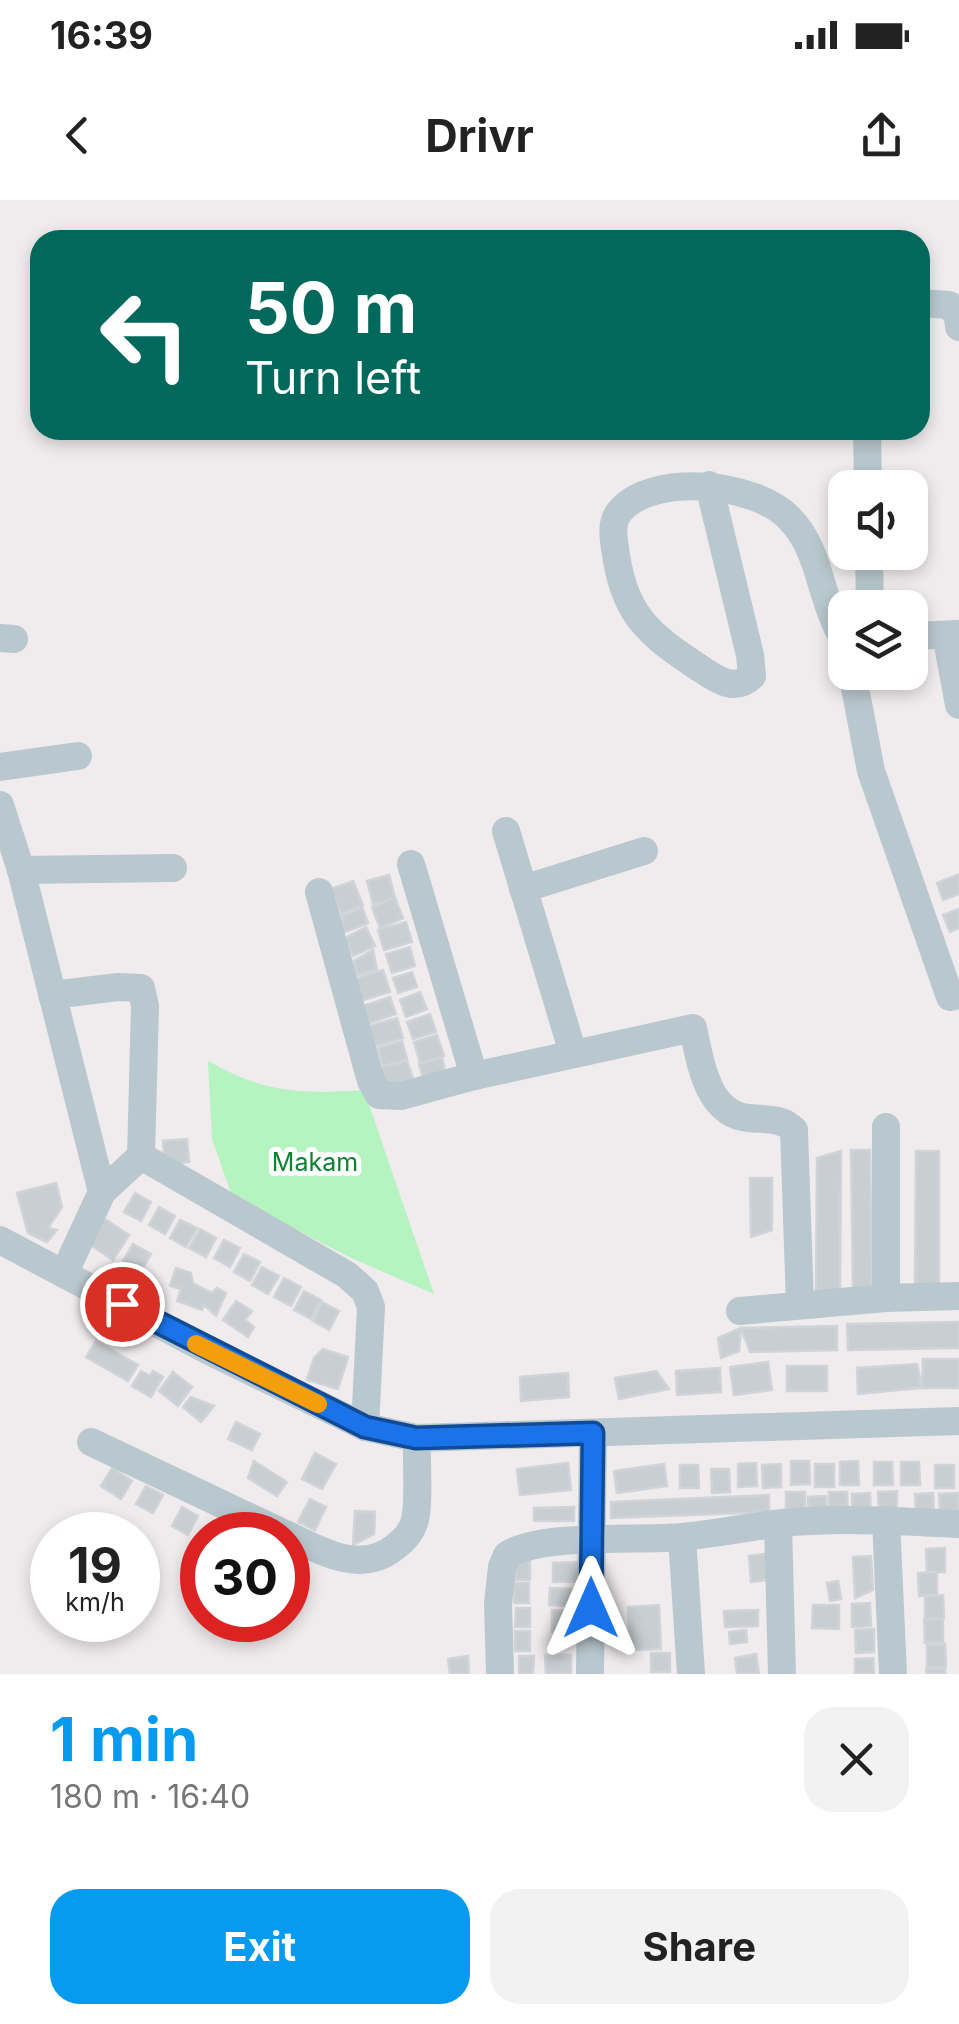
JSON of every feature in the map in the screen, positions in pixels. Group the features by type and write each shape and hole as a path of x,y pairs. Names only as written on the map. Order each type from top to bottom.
{"street":[{"path":"930,303 950,304 958,316 959,327"},
{"path":"867,440 868,470"},
{"path":"709,485 752,676 744,684 729,685 687,660 646,625 628,604 619,580 612,530 617,514 633,499 709,485 767,500 791,519 814,553 828,600"},
{"path":"928,636 953,635 959,705"},
{"path":"855,690 871,771 950,997 959,995"},
{"path":"0,766 78,756"},
{"path":"0,805 21,870 102,1192"},
{"path":"506,831 574,1054"},
{"path":"524,889 644,852"},
{"path":"411,864 474,1076"},
{"path":"21,870 173,868"},
{"path":"318,892 379,1096 401,1096 693,1028 708,1085 724,1109 742,1118 784,1121 794,1130 800,1305"},
{"path":"52,995 140,988 145,1006 142,1156 102,1192 64,1274"},
{"path":"886,1127 886,1298"},
{"path":"142,1156 347,1275 364,1291 371,1307 365,1427"},
{"path":"0,1240 208,1350 365,1427 428,1438 484,1438 959,1421"},
{"path":"740,1311 959,1296"},
{"path":"590,1674 593,1433"},
{"path":"310,1546 358,1562 389,1553 404,1540 415,1522 428,1438"},
{"path":"92,1442 239,1512"},
{"path":"500,1674 500,1581 507,1555 516,1549 545,1543 682,1537 778,1524 886,1520 959,1524"},
{"path":"886,1520 893,1674"},
{"path":"778,1524 782,1674"},
{"path":"682,1537 690,1674"}],"green space":[{"name":"Makam","path":"208,1061 266,1086 320,1092 364,1090 434,1294 349,1257 232,1196 212,1139"}],"building":[{"path":"959,874 959,894 943,900 937,883"},
{"path":"389,875 395,898 373,904 367,881"},
{"path":"353,881 363,905 341,914 331,889"},
{"path":"395,898 403,918 380,928 372,907"},
{"path":"362,907 368,923 343,933 342,916"},
{"path":"959,909 959,928 950,932 943,915"},
{"path":"406,922 412,942 384,950 378,930"},
{"path":"366,927 375,946 353,956 345,938"},
{"path":"410,947 415,966 392,973 386,954"},
{"path":"373,950 377,970 357,975 354,961"},
{"path":"383,970 390,992 360,1001 353,979"},
{"path":"412,972 417,987 398,993 393,978"},
{"path":"420,992 427,1009 406,1017 400,1000"},
{"path":"390,997 396,1014 369,1023 363,1006"},
{"path":"430,1014 436,1032 413,1039 407,1022"},
{"path":"397,1018 403,1038 375,1046 369,1026"},
{"path":"437,1035 444,1056 420,1063 414,1042"},
{"path":"402,1041 407,1059 383,1066 378,1048"},
{"path":"442,1058 447,1078 425,1084 419,1064"},
{"path":"407,1061 415,1084 384,1086 379,1068"},
{"path":"187,1139 189,1162 165,1165 163,1141"},
{"path":"851,1150 870,1150 872,1291 853,1291"},
{"path":"841,1151 840,1293 816,1293 817,1158"},
{"path":"916,1151 939,1151 939,1284 915,1285"},
{"path":"750,1178 772,1178 772,1230 751,1237"},
{"path":"56,1183 62,1207 48,1228 57,1230 47,1242 28,1233 17,1193"},
{"path":"135,1193 151,1202 141,1221 124,1212"},
{"path":"159,1207 175,1216 165,1234 149,1225"},
{"path":"99,1215 129,1235 113,1260 83,1240"},
{"path":"180,1220 197,1228 186,1247 170,1238"},
{"path":"200,1229 216,1238 206,1257 189,1248"},
{"path":"224,1240 240,1248 230,1267 214,1258"},
{"path":"133,1244 151,1254 141,1271 123,1261"},
{"path":"244,1254 260,1262 250,1281 234,1272"},
{"path":"262,1267 279,1276 268,1294 252,1285"},
{"path":"176,1268 191,1273 193,1283 212,1293 217,1288 226,1293 216,1316 204,1305 202,1310 177,1301 181,1289 170,1286"},
{"path":"284,1278 301,1287 291,1306 274,1297"},
{"path":"304,1291 321,1300 311,1319 294,1310"},
{"path":"236,1301 252,1311 245,1320 254,1327 248,1337 223,1320"},
{"path":"322,1302 339,1311 329,1330 313,1321"},
{"path":"959,1322 959,1348 848,1350 847,1324"},
{"path":"837,1326 837,1350 750,1352 741,1328"},
{"path":"741,1328 739,1351 721,1358 718,1338"},
{"path":"96,1341 138,1365 128,1381 86,1357"},
{"path":"323,1349 348,1357 338,1389 307,1380 314,1358"},
{"path":"923,1359 959,1359 959,1388 922,1388"},
{"path":"768,1362 772,1390 734,1395 730,1367"},
{"path":"917,1364 922,1388 858,1394 857,1368"},
{"path":"787,1366 827,1366 827,1391 787,1391"},
{"path":"720,1368 721,1392 677,1395 676,1371"},
{"path":"141,1371 150,1376 153,1371 163,1377 151,1397 132,1386"},
{"path":"656,1371 669,1389 619,1399 615,1378"},
{"path":"173,1372 192,1387 178,1406 159,1391"},
{"path":"568,1373 569,1397 521,1401 520,1377"},
{"path":"191,1397 214,1406 201,1422 183,1407"},
{"path":"236,1422 260,1434 252,1450 228,1439"},
{"path":"315,1453 336,1464 322,1489 302,1479"},
{"path":"254,1461 287,1482 277,1496 248,1478"},
{"path":"791,1461 809,1461 810,1484 791,1485"},
{"path":"858,1461 859,1485 840,1485 840,1462"},
{"path":"874,1462 892,1462 893,1485 874,1485"},
{"path":"901,1462 919,1462 920,1485 901,1485"},
{"path":"568,1463 571,1490 520,1495 517,1469"},
{"path":"756,1463 757,1486 738,1487 738,1464"},
{"path":"664,1464 667,1486 617,1493 614,1471"},
{"path":"781,1464 781,1487 763,1488 762,1465"},
{"path":"815,1464 834,1464 834,1487 815,1487"},
{"path":"680,1465 698,1465 699,1488 680,1488"},
{"path":"935,1465 954,1465 954,1488 935,1488"},
{"path":"112,1468 132,1481 121,1499 101,1486"},
{"path":"711,1469 729,1469 730,1492 712,1493"},
{"path":"146,1486 163,1495 154,1512 136,1504"},
{"path":"897,1491 897,1514 879,1515 878,1492"},
{"path":"786,1492 805,1492 805,1515 786,1515"},
{"path":"829,1492 847,1492 848,1515 829,1515"},
{"path":"870,1493 871,1516 852,1516 852,1494"},
{"path":"933,1493 934,1517 916,1517 915,1494"},
{"path":"958,1493 959,1516 940,1517 939,1494"},
{"path":"769,1495 769,1512 611,1518 611,1502"},
{"path":"826,1496 827,1519 808,1520 808,1497"},
{"path":"310,1499 326,1507 315,1530 310,1528 310,1512 303,1512"},
{"path":"182,1507 191,1512 180,1512 180,1530 172,1526"},
{"path":"574,1507 574,1521 534,1521 534,1508"},
{"path":"355,1511 375,1512 374,1534 353,1545"},
{"path":"945,1548 945,1572 927,1572 926,1549"},
{"path":"771,1553 774,1579 751,1582 749,1556"},
{"path":"871,1556 873,1590 855,1598 853,1557"},
{"path":"515,1561 530,1561 530,1580 515,1580"},
{"path":"582,1562 582,1581 553,1582 553,1563"},
{"path":"937,1572 937,1595 919,1596 918,1573"},
{"path":"838,1581 841,1599 830,1601 827,1583"},
{"path":"514,1583 529,1583 529,1603 514,1603"},
{"path":"550,1588 572,1589 571,1606 549,1605"},
{"path":"943,1595 944,1618 925,1619 925,1596"},
{"path":"870,1603 871,1626 852,1627 852,1604"},
{"path":"659,1605 661,1649 630,1650 628,1607"},
{"path":"813,1605 839,1605 839,1629 812,1628"},
{"path":"516,1608 530,1608 530,1627 515,1627"},
{"path":"552,1610 571,1611 570,1632 552,1632"},
{"path":"758,1610 758,1626 725,1627 724,1611"},
{"path":"924,1619 943,1619 943,1642 925,1643"},
{"path":"874,1629 874,1652 856,1653 855,1630"},
{"path":"746,1630 747,1642 730,1644 729,1632"},
{"path":"515,1631 530,1631 530,1651 515,1651"},
{"path":"945,1644 946,1667 927,1668 927,1645"},
{"path":"651,1653 670,1653 670,1672 651,1672"},
{"path":"756,1654 759,1674 737,1674 735,1658"},
{"path":"545,1655 571,1655 571,1674 546,1674"},
{"path":"468,1656 469,1674 450,1674 448,1659"},
{"path":"519,1656 534,1656 533,1674 519,1674"},
{"path":"873,1658 874,1674 855,1674 855,1659"},
{"path":"926,1669 945,1669 945,1674 927,1674"}],"slow traffic":[{"path":"196,1344 318,1404"}],"route":[{"path":"122,1304 365,1427 416,1438 593,1433 591,1608"}]}
